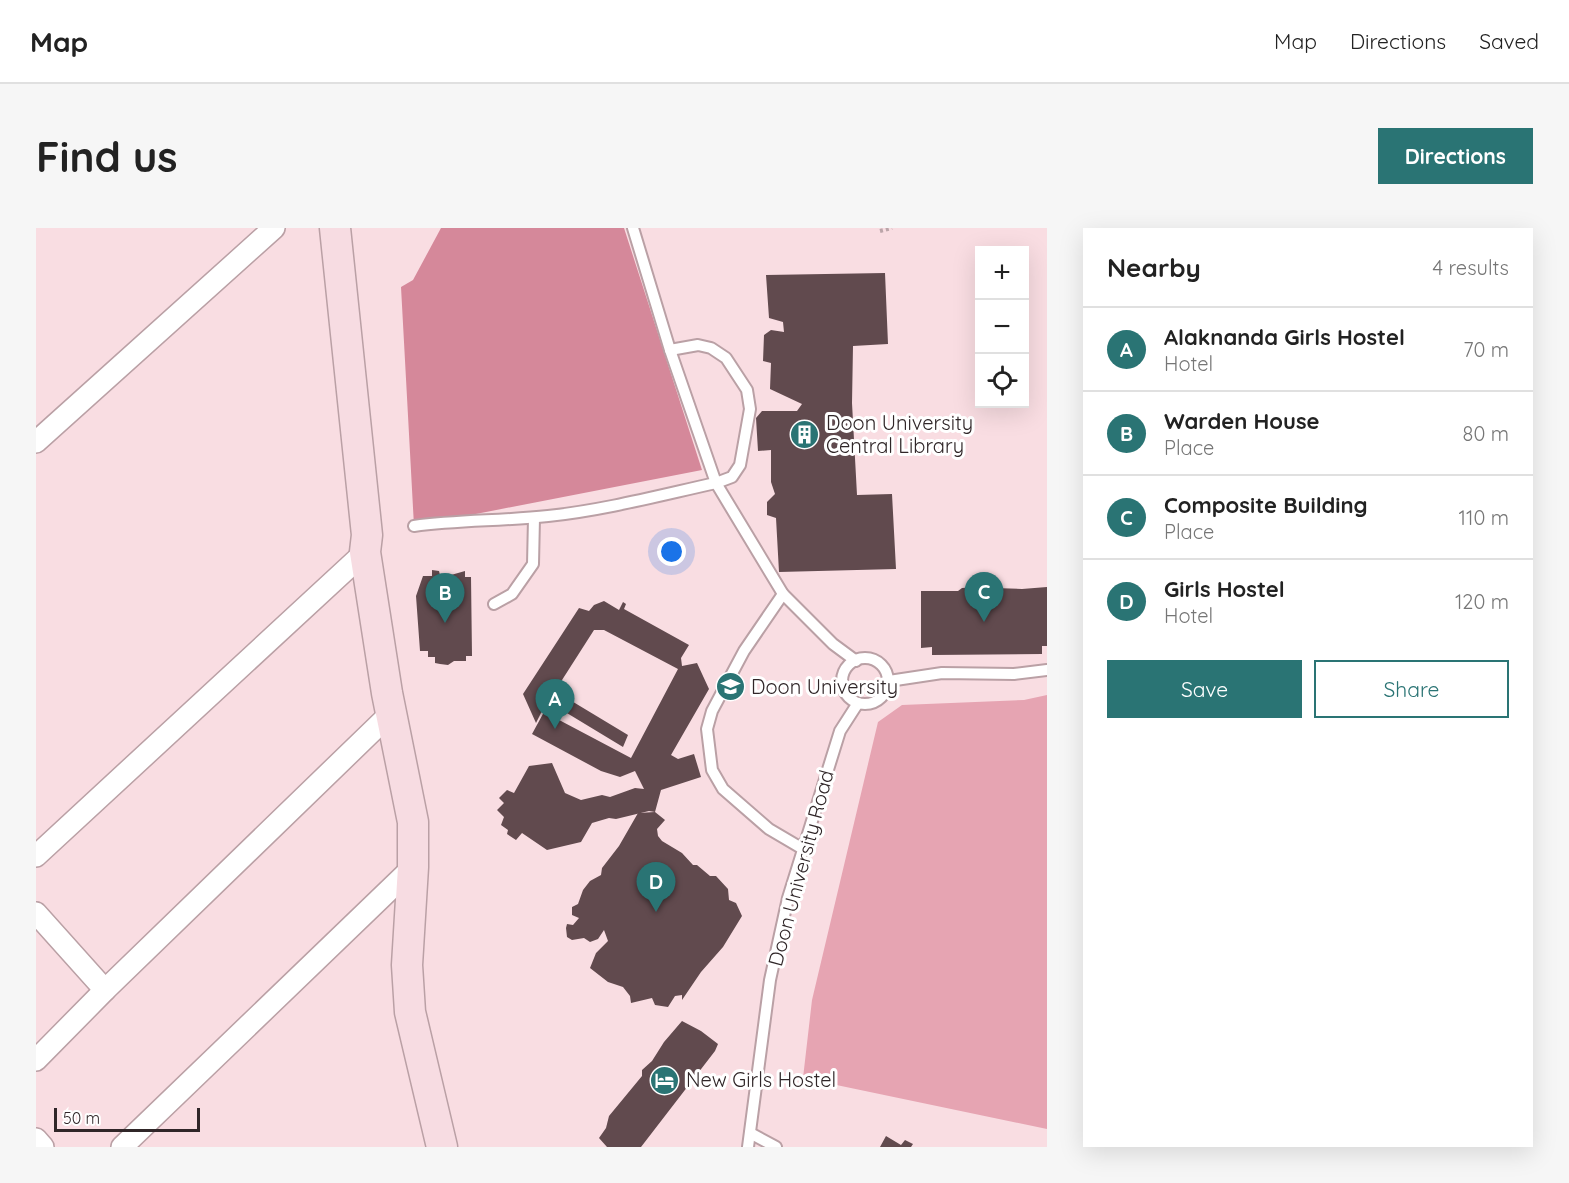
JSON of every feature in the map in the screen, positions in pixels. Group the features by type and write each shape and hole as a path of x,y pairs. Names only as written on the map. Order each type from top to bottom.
{"main road":[{"path":"335,228 367,535 365,552 391,713 413,822 413,867 407,965 410,1012 442,1147"}],"street":[{"path":"36,442 274,228"},
{"path":"36,856 365,552"},
{"path":"36,1060 105,990 391,713"},
{"path":"122,1147 413,867"},
{"path":"36,913 105,990"},
{"path":"36,1139 43,1147"}],"lane":[{"path":"633,228 670,350 716,483 783,594 833,644 855,661"},
{"path":"414,526 534,518 604,507 716,483 732,477 740,465 750,409 747,390 726,357 711,348 698,345 670,350"},
{"path":"494,604 512,594 533,564 534,518"},
{"path":"783,594 744,651 712,711 707,729 712,770 723,789 769,829 803,849"},
{"path":"864,658 878,662 887,674 888,681 884,694 879,700 872,703 858,703 847,694 843,681 847,668 855,661 864,658"},
{"path":"888,681 942,673 1014,674 1047,670"},
{"name":"Doon University Road","path":"748,1147 770,980 788,898 840,731 858,703"},
{"path":"750,1133 776,1147"}],"path":[{"path":"880,231 892,228"}],"shaded area":[{"path":"441,228 624,228 702,470 414,526 401,287 413,280"},
{"path":"1047,695 1047,1129 803,1078 812,1000 878,722 902,705 1024,700"}],"building":[{"name":"Doon University Central Library","path":"885,273 888,344 853,346 852,403 857,495 892,494 896,569 779,572 776,518 767,515 767,502 775,494 771,482 771,450 758,451 756,418 762,411 797,411 802,404 770,389 771,363 763,361 764,335 771,330 784,332 783,322 769,318 766,275"},
{"path":"432,570 439,571 440,575 465,571 465,577 471,577 472,656 466,656 466,661 454,661 448,665 435,663 435,657 428,657 428,651 420,651 416,596 423,576 432,576"},
{"path":"978,587 978,598 992,598 994,588 1047,587 1047,646 1042,646 1042,654 932,655 932,647 921,648 921,591 958,591 962,588"},
{"path":"604,601 619,610 623,602 626,604 624,609 689,645 681,658 682,666 697,663 709,689 671,755 678,759 694,754 701,777 661,790 655,812 649,811 592,823 581,842 547,850 522,833 516,840 507,834 508,830 501,825 504,817 497,810 504,803 499,798 507,790 514,793 529,766 552,763 565,793 581,800 602,795 610,797 635,788 644,789 635,771 620,777 601,771 532,734 544,712 631,758 678,669 604,630 594,630 555,691 628,735 623,747 547,701 536,723 523,694 579,608 589,611 594,605"},
{"path":"655,812 665,820 657,829 662,841 682,853 693,865 697,865 710,876 716,876 728,889 729,900 736,903 742,916 723,947 701,972 682,1000 682,995 675,996 668,1007 655,1005 652,998 631,1003 630,996 623,987 608,982 590,968 596,953 608,941 604,930 598,939 590,942 584,938 572,940 567,937 566,928 567,924 573,925 579,918 572,915 572,907 578,904 583,890 590,881 601,875 602,868 619,846 638,813"},
{"name":"New Girls Hostel","path":"682,1021 701,1031 718,1044 715,1051 641,1147 607,1147 599,1138 606,1128 609,1116 642,1076 642,1070 652,1061"},
{"path":"886,1136 901,1145 905,1140 913,1144 911,1147 880,1147"}],"place":[{"name":"Doon University Central Library","path":"805,434"},
{"name":"Composite Building","path":"984,622"},
{"name":"Warden House","path":"445,623"},
{"name":"Doon University","path":"730,687"},
{"name":"Alaknanda Girls Hostel","path":"555,729"},
{"name":"Girls Hostel","path":"656,912"},
{"name":"New Girls Hostel","path":"665,1080"}]}
